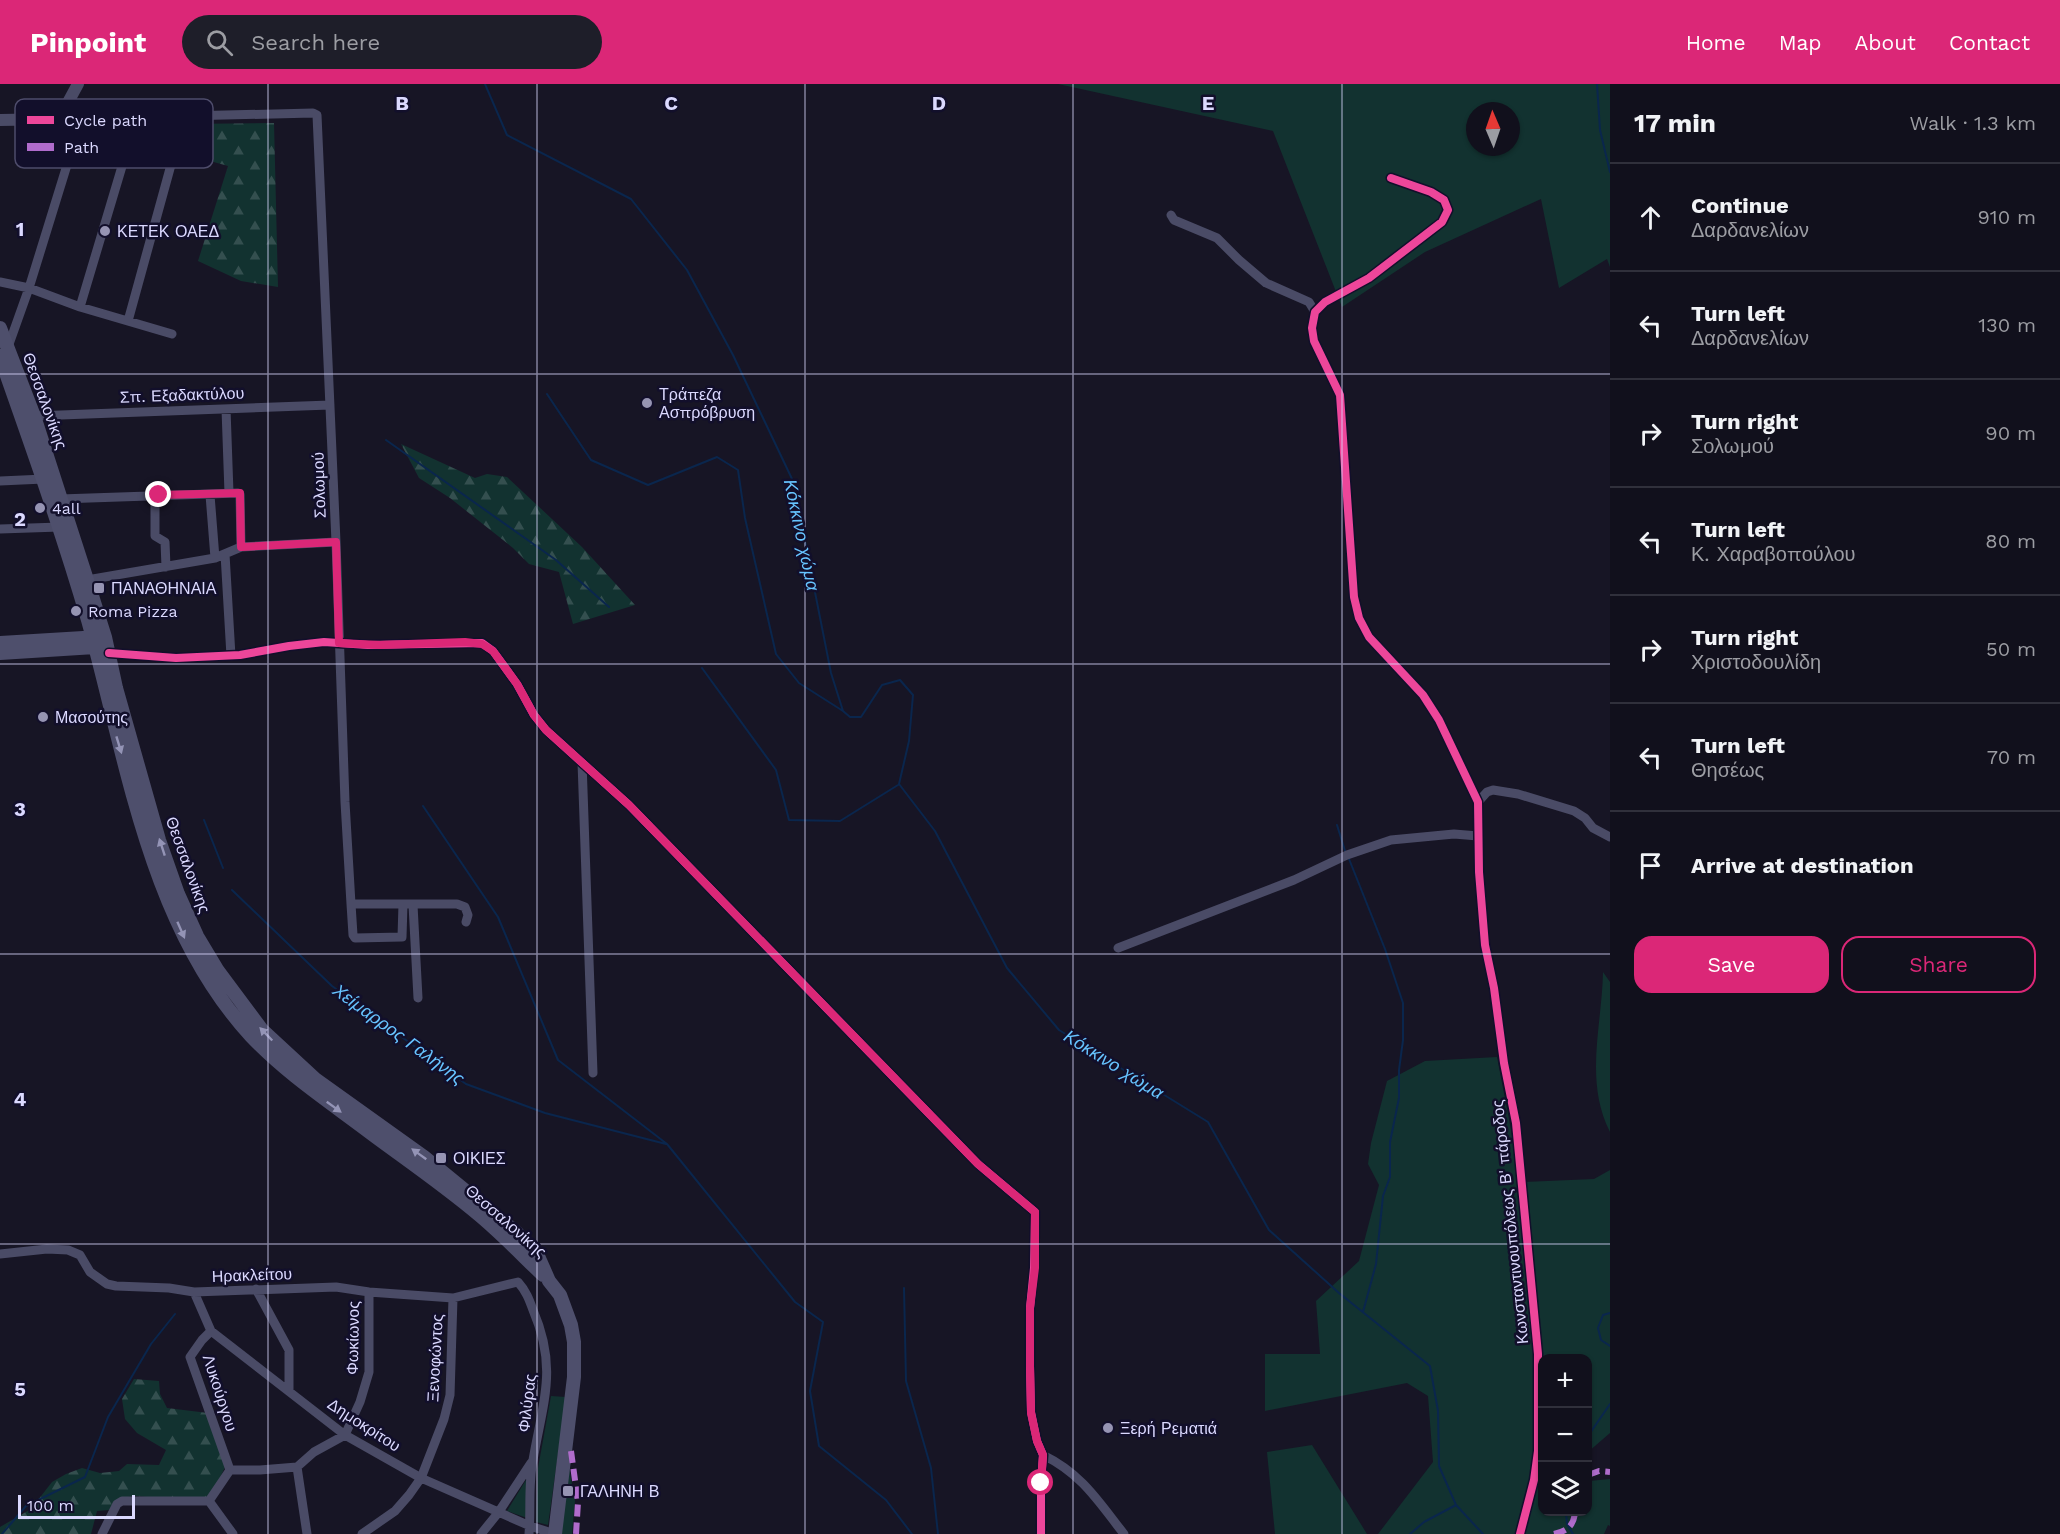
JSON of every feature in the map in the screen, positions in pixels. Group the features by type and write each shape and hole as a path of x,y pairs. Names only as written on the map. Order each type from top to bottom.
{"main road":[{"name":"Θεσσαλονίκης","path":"0,328 4,351 4,377 44,479 100,646"},
{"name":"Θεσσαλονίκης","path":"4,351 34,416 87,580 114,729 155,866 185,939 204,972 250,1034 298,1080 479,1215 549,1281 560,1295 574,1342 573,1396 564,1450 555,1534"},
{"path":"0,643 100,646"},
{"path":"0,653 100,646"}],"street":[{"path":"70,99 78,84"},
{"name":"Σολωμού","path":"213,115 301,113 317,115 336,542 343,768 353,935 355,938 402,937 403,904"},
{"path":"0,120 15,120"},
{"path":"4,351 29,288 66,168"},
{"path":"80,307 122,168"},
{"path":"128,321 170,168"},
{"path":"1391,178 1431,192 1444,200 1448,210 1442,222 1369,278 1325,303 1315,312 1312,328 1314,341 1340,395 1354,597 1359,618 1369,637 1423,695 1434,712 1478,802 1487,792 1493,790 1518,794 1574,812 1593,828 1610,837"},
{"path":"1171,215 1174,220 1217,238 1266,283 1309,302 1315,312"},
{"path":"0,282 29,288 80,307 172,334"},
{"name":"Σπ. Εξαδακτύλου","path":"34,416 330,405"},
{"path":"226,409 229,493"},
{"path":"0,481 44,479"},
{"path":"60,499 240,493 241,547"},
{"path":"153,495 155,537 165,542 166,567"},
{"path":"210,495 215,558"},
{"path":"0,529 60,526"},
{"path":"87,580 215,558 241,547 336,542"},
{"path":"225,554 231,656"},
{"path":"100,646 167,658 231,656 304,644 339,643 369,645 452,642 482,644 493,651 546,730 629,805 978,1164 1035,1212 1035,1268 1030,1308 1030,1389 1031,1413 1037,1441 1043,1455 1041,1534"},
{"path":"582,762 593,1073"},
{"name":"Κωνσταντινουπόλεως Β' πάροδος","path":"1478,802 1485,945 1515,1123 1538,1354 1538,1451 1534,1480 1520,1534"},
{"path":"1118,948 1294,880 1347,855 1391,840 1454,834 1478,836"},
{"path":"351,904 457,904 465,907 468,915 466,922"},
{"path":"413,905 418,998"},
{"name":"Ηρακλείτου","path":"0,1254 47,1249 68,1250 80,1255 90,1272 107,1284 194,1292 256,1288 336,1287 369,1292 453,1298 518,1282"},
{"name":"Φιλύρας","path":"518,1282 526,1291 540,1324 547,1361 543,1413 532,1461 530,1530"},
{"path":"256,1288 289,1350 289,1390"},
{"name":"Δημοκρίτου","path":"194,1292 212,1331 345,1435 421,1478 498,1512 530,1530 555,1534"},
{"name":"Φωκίωνος","path":"345,1435 360,1402 369,1372 369,1292"},
{"name":"Ξενοφώντος","path":"362,1534 395,1511 421,1478 444,1419 450,1395 453,1298"},
{"name":"Λυκούργου","path":"212,1331 202,1340 190,1357 230,1470"},
{"path":"209,1501 230,1470 297,1467 314,1452 345,1435"},
{"path":"1043,1455 1070,1470 1087,1485 1124,1534"},
{"path":"481,1534 532,1461"},
{"path":"297,1467 307,1534"},
{"path":"102,1534 117,1504 122,1501 209,1501"},
{"path":"209,1501 233,1534"}],"green space":[{"path":"1058,84 1610,84 1610,267 1607,259 1559,288 1541,199 1425,252 1342,307 1273,131"},
{"path":"274,123 278,287 241,281 198,261 228,166 213,162 213,124"},
{"path":"401,444 475,478 487,474 507,477 582,547 635,605 573,624 559,572 529,564 513,548 450,498 419,478"},
{"path":"1603,972 1610,982 1610,1132 1602,1113 1596,1073"},
{"path":"1497,1057 1521,1182 1594,1179 1610,1170 1610,1433 1592,1449 1592,1354 1538,1354 1538,1516 1592,1516 1592,1481 1610,1479 1610,1526 1608,1525 1604,1534 1378,1534 1433,1462 1428,1396 1407,1383 1265,1411 1265,1354 1320,1354 1316,1301 1359,1261 1379,1185 1368,1164 1387,1081 1425,1061"},
{"path":"134,1379 159,1381 160,1394 167,1408 208,1413 229,1459 208,1502 131,1496 118,1501 109,1510 97,1511 91,1534 0,1534 0,1527 31,1509 52,1482 66,1474 82,1468 100,1473 119,1471 127,1464 159,1465 166,1450 137,1433 125,1419 122,1399"},
{"path":"551,1396 566,1397 548,1525 536,1522 538,1468"},
{"path":"1312,1445 1367,1534 1275,1534 1267,1452"},
{"path":"569,1467 575,1501 572,1534 561,1534"},
{"path":"529,1475 527,1518 507,1511"}],"waterway":[{"name":"Κόκκινο χώμα","path":"485,84 507,135 631,199 687,270 733,355 793,481 831,673 843,711 850,717 861,717 882,685 900,680 913,695 909,741 899,784 935,831 1007,968 1059,1030 1208,1122 1269,1230 1339,1293 1430,1366 1438,1411 1439,1466 1456,1505 1483,1534"},
{"path":"1597,84 1600,130 1610,172"},
{"name":"Κόκκινο χώμα","path":"547,394 591,460 648,485 717,457 738,470 745,518 776,654 799,683 843,711"},
{"name":"Κόκκινο χώμα","path":"386,440 556,560 609,607"},
{"name":"Κόκκινο χώμα","path":"702,668 776,770 789,820 840,821 898,785"},
{"name":"Χείμαρρος Γαλήνης","path":"423,806 498,917 558,1060 667,1144 795,1302 823,1322 810,1391 819,1446 886,1500 912,1534"},
{"path":"204,820 223,868"},
{"name":"Κόκκινο χώμα","path":"1337,825 1346,854"},
{"name":"Κόκκινο χώμα","path":"1349,859 1385,949 1403,1003 1399,1098 1390,1142 1390,1177 1383,1196 1376,1264 1363,1312"},
{"name":"Χείμαρρος Γαλήνης","path":"232,890 332,986 466,1084 545,1113 666,1144"},
{"path":"904,1288 906,1381 931,1468 938,1534"},
{"path":"1610,1313 1603,1315 1598,1328 1601,1340 1610,1346"},
{"path":"2,1534 26,1506 85,1477 108,1417 151,1344 175,1314"},
{"path":"1592,1430 1610,1404"},
{"name":"Κόκκινο χώμα","path":"1410,1534 1424,1522 1456,1505"},
{"path":"1566,1516 1567,1524 1573,1534"}],"marked path":[{"path":"571,1451 578,1502 576,1534"},
{"path":"1592,1474 1599,1471 1610,1472"},
{"path":"1554,1534 1569,1527 1574,1516"}],"cycle path":[{"path":"1391,178 1431,192 1444,200 1448,210 1442,222 1369,278 1325,302 1315,312 1312,328 1314,341 1340,395 1354,597 1359,618 1369,637 1423,695 1439,720 1478,802 1479,872 1485,945 1516,1123 1538,1354 1538,1451 1534,1480 1520,1534"},
{"path":"109,653 176,658 240,655 324,642 368,645 482,643 493,651 546,730 629,805 978,1164 1035,1212 1034,1268 1030,1308 1030,1366 1031,1412 1037,1441 1043,1455 1041,1534"}],"place":[{"name":"ΚΕΤΕΚ ΟΑΕΔ","path":"105,231"},
{"name":"Τράπεζα Ασπρόβρυση","path":"647,403"},
{"name":"4all","path":"40,508"},
{"name":"ΠΑΝΑΘΗΝΑΙΑ","path":"99,588"},
{"name":"Roma Pizza","path":"76,611"},
{"name":"Μασούτης","path":"43,717"},
{"name":"ΟΙΚΙΕΣ","path":"441,1158"},
{"name":"Ξερή Ρεματιά","path":"1108,1428"},
{"name":"ΓΑΛΗΝΗ Β","path":"568,1491"}],"route":[{"path":"159,495 240,493 241,547 336,542 339,643 380,645 465,642 482,644 493,651 546,730 629,805 978,1164 1035,1212 1035,1268 1030,1308 1031,1413 1037,1441 1043,1455 1041,1483"}]}
